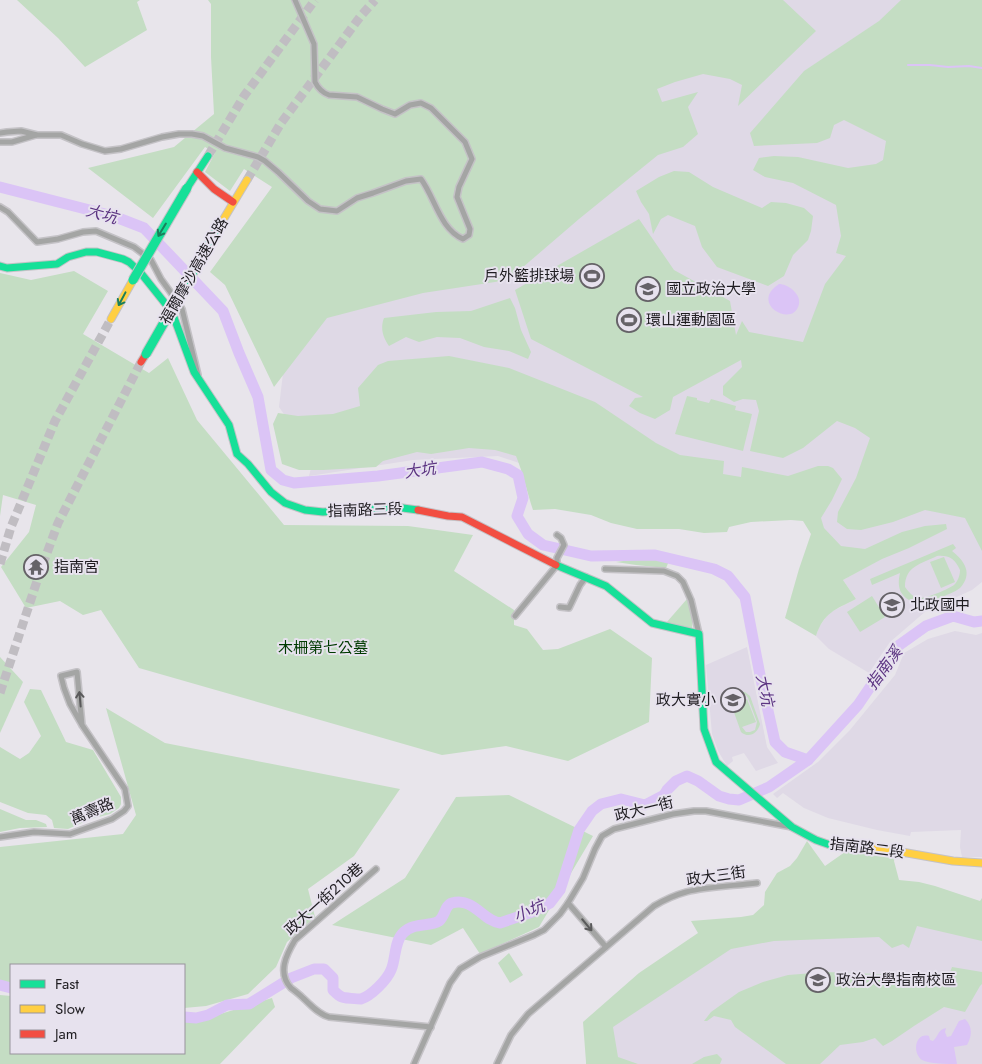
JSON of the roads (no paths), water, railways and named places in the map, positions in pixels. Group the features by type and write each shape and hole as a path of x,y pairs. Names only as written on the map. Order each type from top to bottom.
{"main road":[{"path":"111,319 187,188 208,156"},
{"path":"197,172 214,189 234,202"},
{"name":"福爾摩沙高速公路","path":"143,358 247,180"},
{"name":"指南路三段","path":"0,266 7,268 35,264 57,264 68,257 86,252 97,252 130,262 172,312 188,359 194,372 229,425 237,454 248,464 271,492 285,503 305,510 323,512 395,507 462,517 606,586 652,623 698,634"},
{"name":"指南路二段","path":"698,634 704,729 716,762 792,827 816,840 834,846 868,846 953,862 982,863"}],"street":[{"path":"0,133 21,132 37,135 61,135 105,151 121,149 179,134 202,136 225,148 258,157 278,172 308,201 320,209 337,211 357,198 406,181 421,179 442,218 456,236 464,239 469,235 470,229 457,197 459,187 472,159 465,142 431,108 421,103 410,105 395,114 354,96 325,94 314,82 314,44 294,0"},
{"path":"0,142 12,142 37,135"},
{"path":"0,207 8,212 37,242 58,239 82,232 96,231 134,247 151,260 160,279 182,309 201,383"},
{"path":"515,616 557,562 564,545 561,538 557,535"},
{"path":"605,569 664,571 677,576 683,582 692,600 698,634"},
{"path":"560,607 569,608 586,577"},
{"name":"萬壽路","path":"0,837 34,832 70,834 112,819 128,806 125,789 82,725 70,704 61,676 77,672 82,725"},
{"name":"政大一街","path":"414,1064 450,983 460,969 476,958 544,930 560,914 584,878 602,836 614,829 673,814 694,811 706,811 792,827"},
{"name":"政大一街210巷","path":"376,869 294,940 284,961 284,977 291,987 322,1015 431,1027"},
{"name":"政大三街","path":"498,1064 510,1035 528,1014 654,906 670,897 686,892 757,883"},
{"path":"568,903 606,947"}],"waterway":[{"path":"908,65 982,68"},
{"name":"大坑","path":"0,187 113,216 144,228 223,311 258,397 271,470 283,480 294,483 378,476 482,462 508,469 518,475 523,498 517,516 528,534 543,545 591,556 655,555 714,569 728,576 745,597 775,742 785,752 808,760"},
{"name":"小坑","path":"185,1017 196,1018 208,1015 227,1005 249,1004 291,978 314,969 324,969 333,978 333,990 341,996 361,999 378,987 389,974 393,966 398,941 403,933 412,927 439,921 450,904 466,903 488,918 500,923 532,912 550,903 560,890 579,830 592,811 601,804 621,799 645,805 664,795 676,781 687,776 698,781 719,796 729,799 739,800 769,787 808,760 858,705 898,646 926,626 953,616 974,622 982,621"},
{"name":"小坑","path":"0,985 10,988"}],"tunnel":[{"path":"208,156 244,96 315,0"},
{"path":"247,180 281,123 360,17 375,0"},
{"path":"0,564 11,527 55,421 111,319"},
{"path":"0,693 58,523 141,362"}],"place":[{"name":"戶外籃排球場","path":"592,276"},
{"name":"國立政治大學","path":"648,289"},
{"name":"環山運動園區","path":"629,320"},
{"name":"指南宮","path":"36,567"},
{"name":"北政國中","path":"892,605"},
{"name":"政大實小","path":"733,700"},
{"name":"政治大學指南校區","path":"818,980"}],"park label":[{"name":"木柵第七公墓","path":"323,648"}],"water label":[{"name":"指南溪","path":"884,668"}]}
